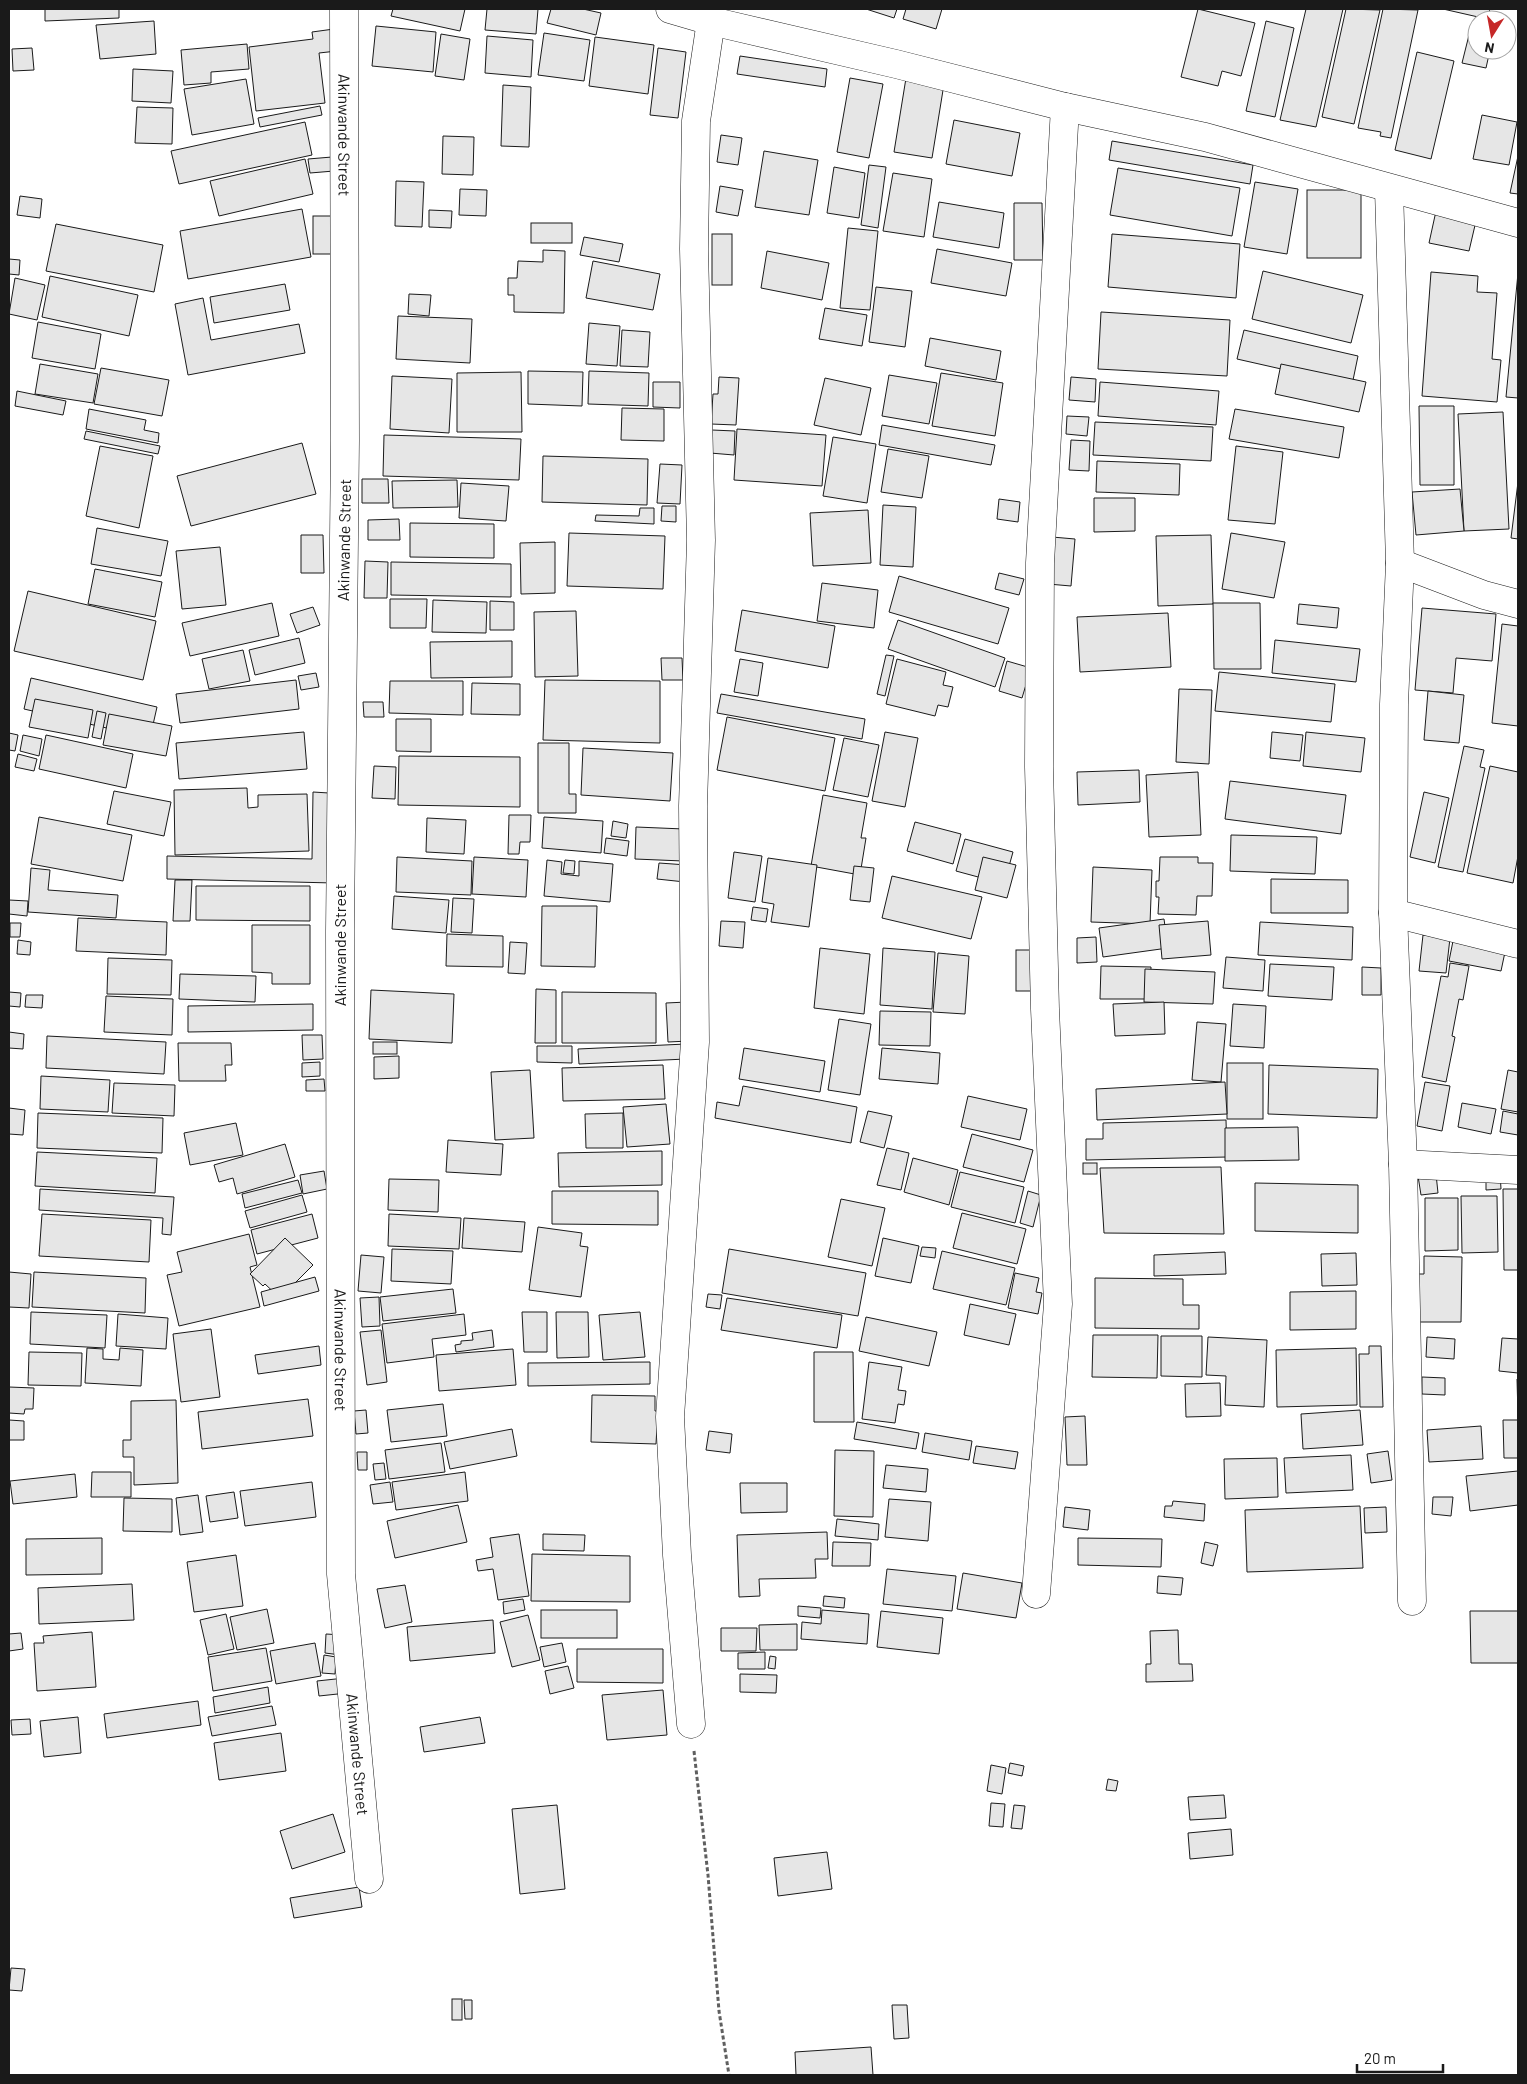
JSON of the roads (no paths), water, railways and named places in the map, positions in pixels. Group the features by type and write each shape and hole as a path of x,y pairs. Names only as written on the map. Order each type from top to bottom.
{"street":[{"name":"Akinwande Street","path":"344,9 345,440 340,921 341,1574 369,1879"},
{"path":"670,9 711,21 896,64 1066,107 1204,137 1518,223"},
{"path":"691,1724 677,1555 670,1417 695,1042 693,806 701,540 694,230 696,121 711,21"},
{"path":"1036,1594 1058,1304 1045,1009 1040,806 1040,563 1066,107"},
{"path":"1389,189 1400,563 1394,704 1393,913 1403,1164 1412,1601"},
{"path":"1400,563 1484,595 1518,604"},
{"path":"1393,913 1518,944"},
{"path":"1403,1164 1518,1170"}]}
